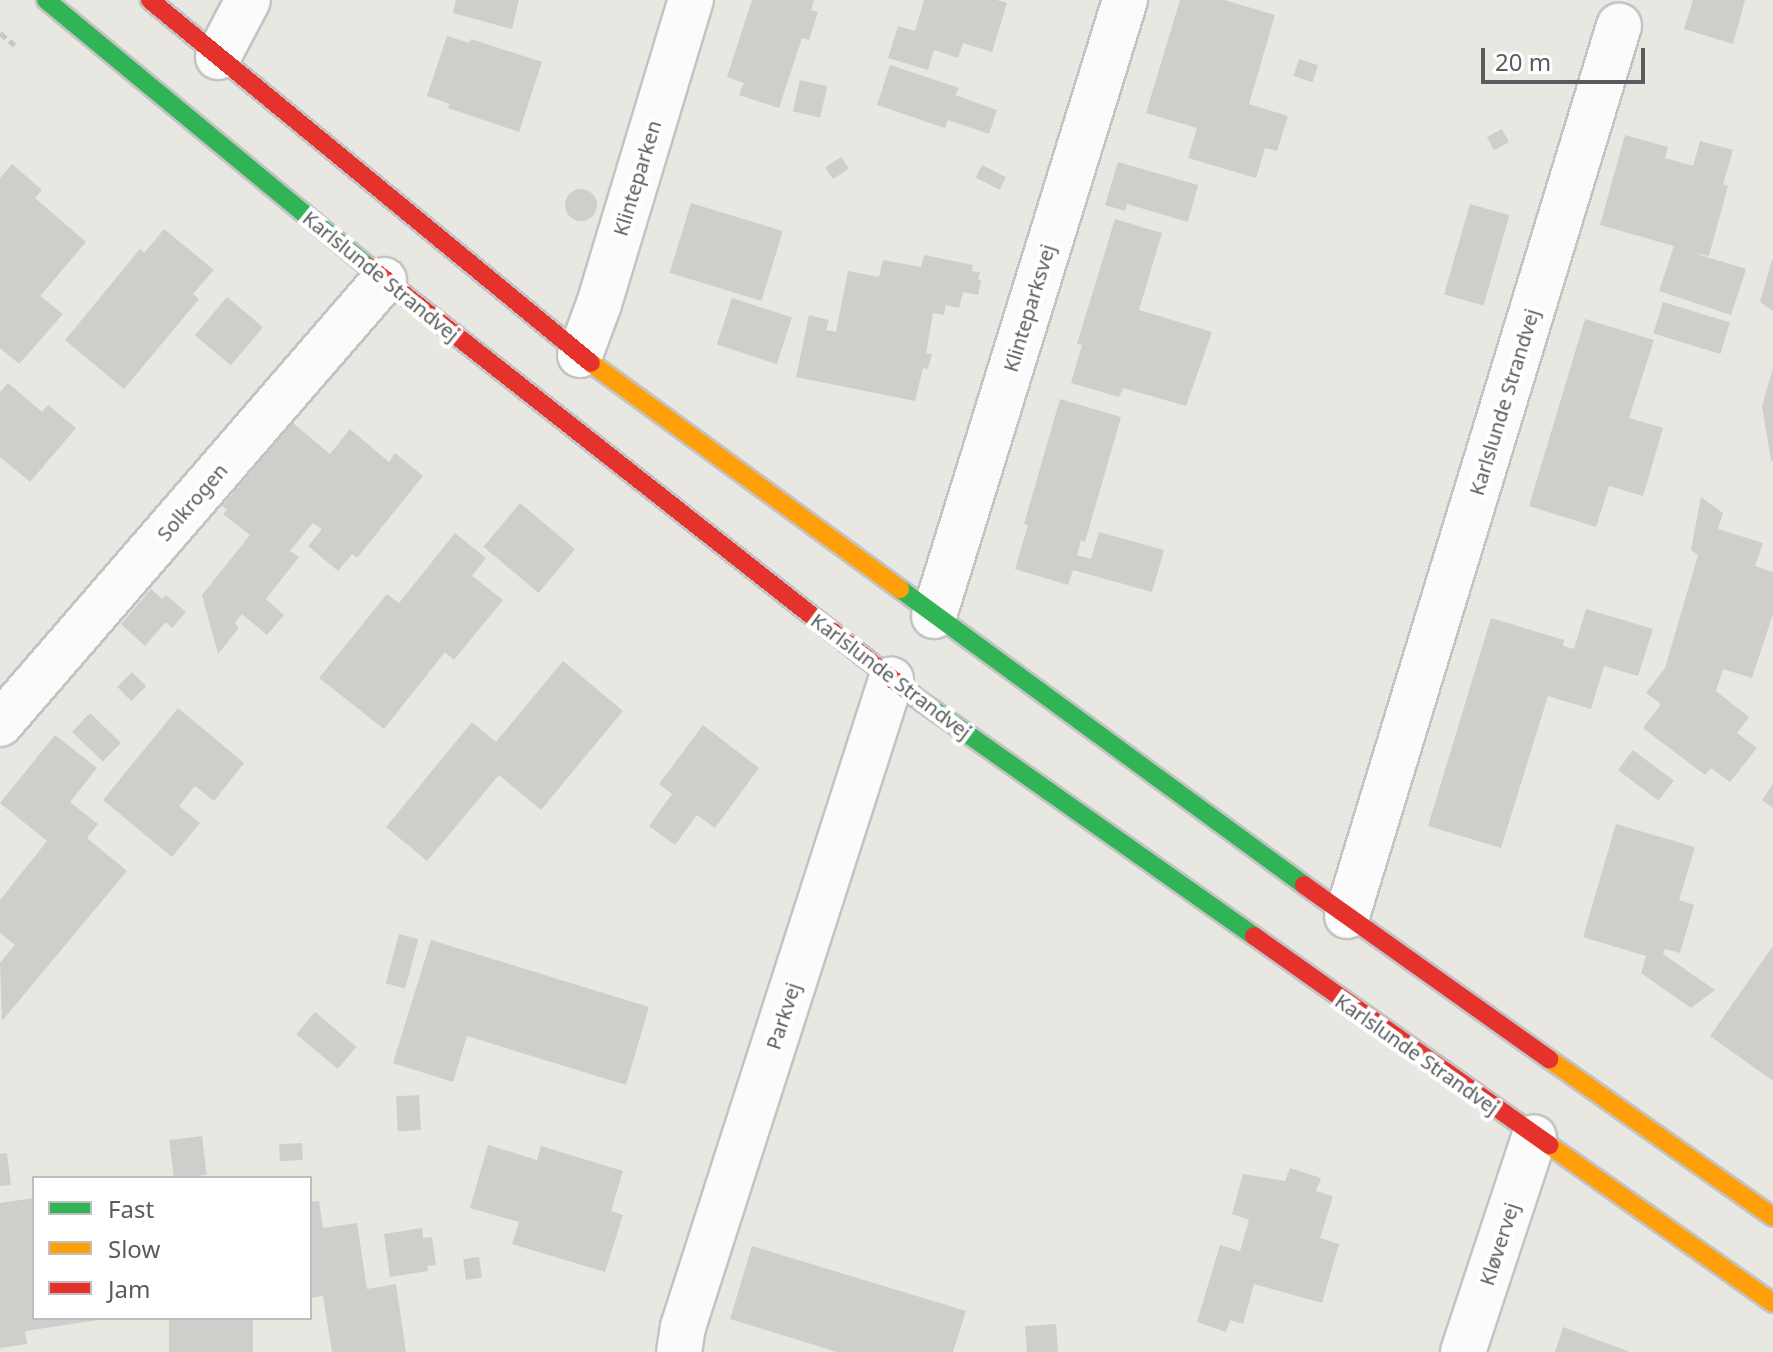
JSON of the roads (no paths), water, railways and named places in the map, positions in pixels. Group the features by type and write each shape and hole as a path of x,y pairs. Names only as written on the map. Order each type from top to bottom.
{"main road":[{"name":"Karlslunde Strandvej","path":"46,0 384,280 891,680 1773,1303"},
{"path":"150,0 580,355 1347,916 1773,1217"}],"street":[{"path":"218,57 248,0"},
{"name":"Klinteparken","path":"580,355 691,0"},
{"name":"Klinteparksvej","path":"934,616 1125,0"},
{"name":"Karlslunde Strandvej","path":"1347,916 1619,26"},
{"name":"Solkrogen","path":"0,724 384,280"},
{"name":"Parkvej","path":"679,1352 683,1327 891,680"},
{"name":"Kløvervej","path":"1463,1352 1534,1137"}]}
